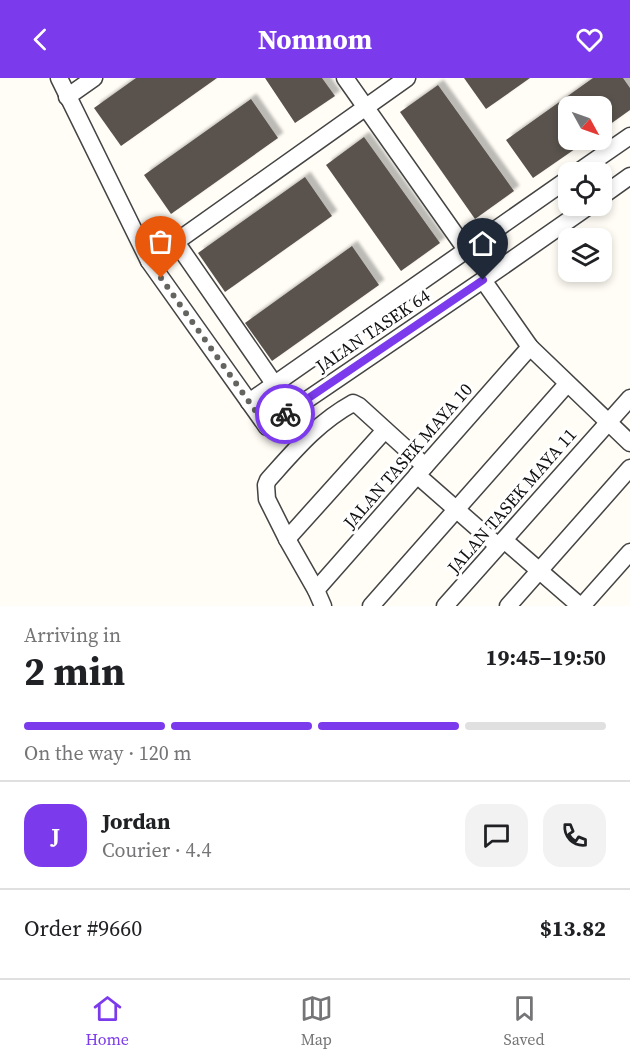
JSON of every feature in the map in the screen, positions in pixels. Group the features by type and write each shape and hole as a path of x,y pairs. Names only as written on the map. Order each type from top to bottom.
{"street":[{"path":"59,78 149,261 249,402 558,187"},
{"path":"67,97 94,78"},
{"path":"345,78 467,251"},
{"path":"149,261 407,78"},
{"path":"592,162 630,136"},
{"path":"612,189 630,176"},
{"name":"JALAN TASEK 64","path":"249,402 267,427 575,216"},
{"path":"176,242 275,385"},
{"path":"483,280 530,347 630,443"},
{"name":"JALAN TASEK MAYA 10","path":"316,590 530,347"},
{"path":"371,606 567,384"},
{"name":"JALAN TASEK MAYA 11","path":"445,606 630,398"},
{"path":"323,606 267,499 268,480 312,431 353,404 359,406 385,430 456,509 584,605 630,552"},
{"path":"287,539 385,430"},
{"path":"508,606 630,468"}],"building":[{"path":"136,78 217,78 121,146 94,108"},
{"path":"265,78 322,78 335,96 295,123"},
{"path":"464,78 530,78 486,109"},
{"path":"593,78 623,78 630,88 630,110 612,123 612,96 568,96"},
{"path":"438,85 514,191 475,219 400,112"},
{"path":"251,99 278,138 171,214 144,175"},
{"path":"558,103 558,150 574,150 533,178 506,140"},
{"path":"364,137 440,243 401,271 326,165"},
{"path":"305,177 332,216 225,292 198,253"},
{"path":"352,246 379,285 272,361 245,323"}],"way so far":[{"path":"161,278 267,427 285,414"}],"route":[{"path":"285,414 483,280"}]}
